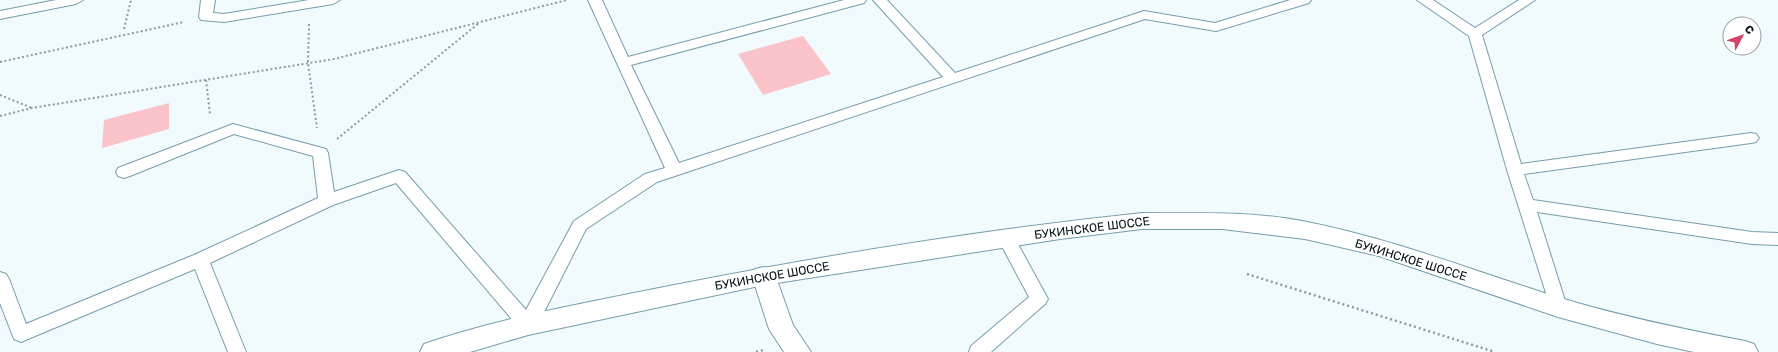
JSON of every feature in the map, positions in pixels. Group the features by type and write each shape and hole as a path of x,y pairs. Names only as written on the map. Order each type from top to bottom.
{"main road":[{"name":"БУКИНСКОЕ ШОССЕ","path":"433,352 528,325 764,276 1060,230 1142,221 1222,221 1305,230 1382,248 1558,307 1658,334 1745,352"},
{"path":"764,276 782,329 798,352"}],"lane":[{"path":"0,15 76,0"},
{"path":"208,0 206,17 224,18 332,0"},
{"path":"596,0 623,63 674,170"},
{"path":"623,63 859,0"},
{"path":"880,0 952,78"},
{"path":"0,279 21,334 200,260 327,201 400,176 528,325 580,225 651,178 1144,15 1216,27 1304,0"},
{"path":"1424,0 1475,34 1515,170 1558,307"},
{"path":"1475,34 1528,0"},
{"path":"124,172 233,129 320,153 327,201"},
{"path":"1515,170 1751,138"},
{"path":"1526,205 1752,238 1778,239"},
{"path":"978,352 1039,299 1007,239"},
{"path":"200,260 237,352"}],"path":[{"path":"124,29 131,0"},
{"path":"0,116 32,108 334,59 567,0"},
{"path":"310,4 308,63 320,153"},
{"path":"0,62 206,17"},
{"path":"320,153 481,22"},
{"path":"206,80 214,136"},
{"path":"0,95 32,108"},
{"path":"1247,274 1495,352"}],"shaded area":[{"path":"803,36 831,74 763,95 738,54"},
{"path":"169,103 169,129 102,148 104,120"}]}
